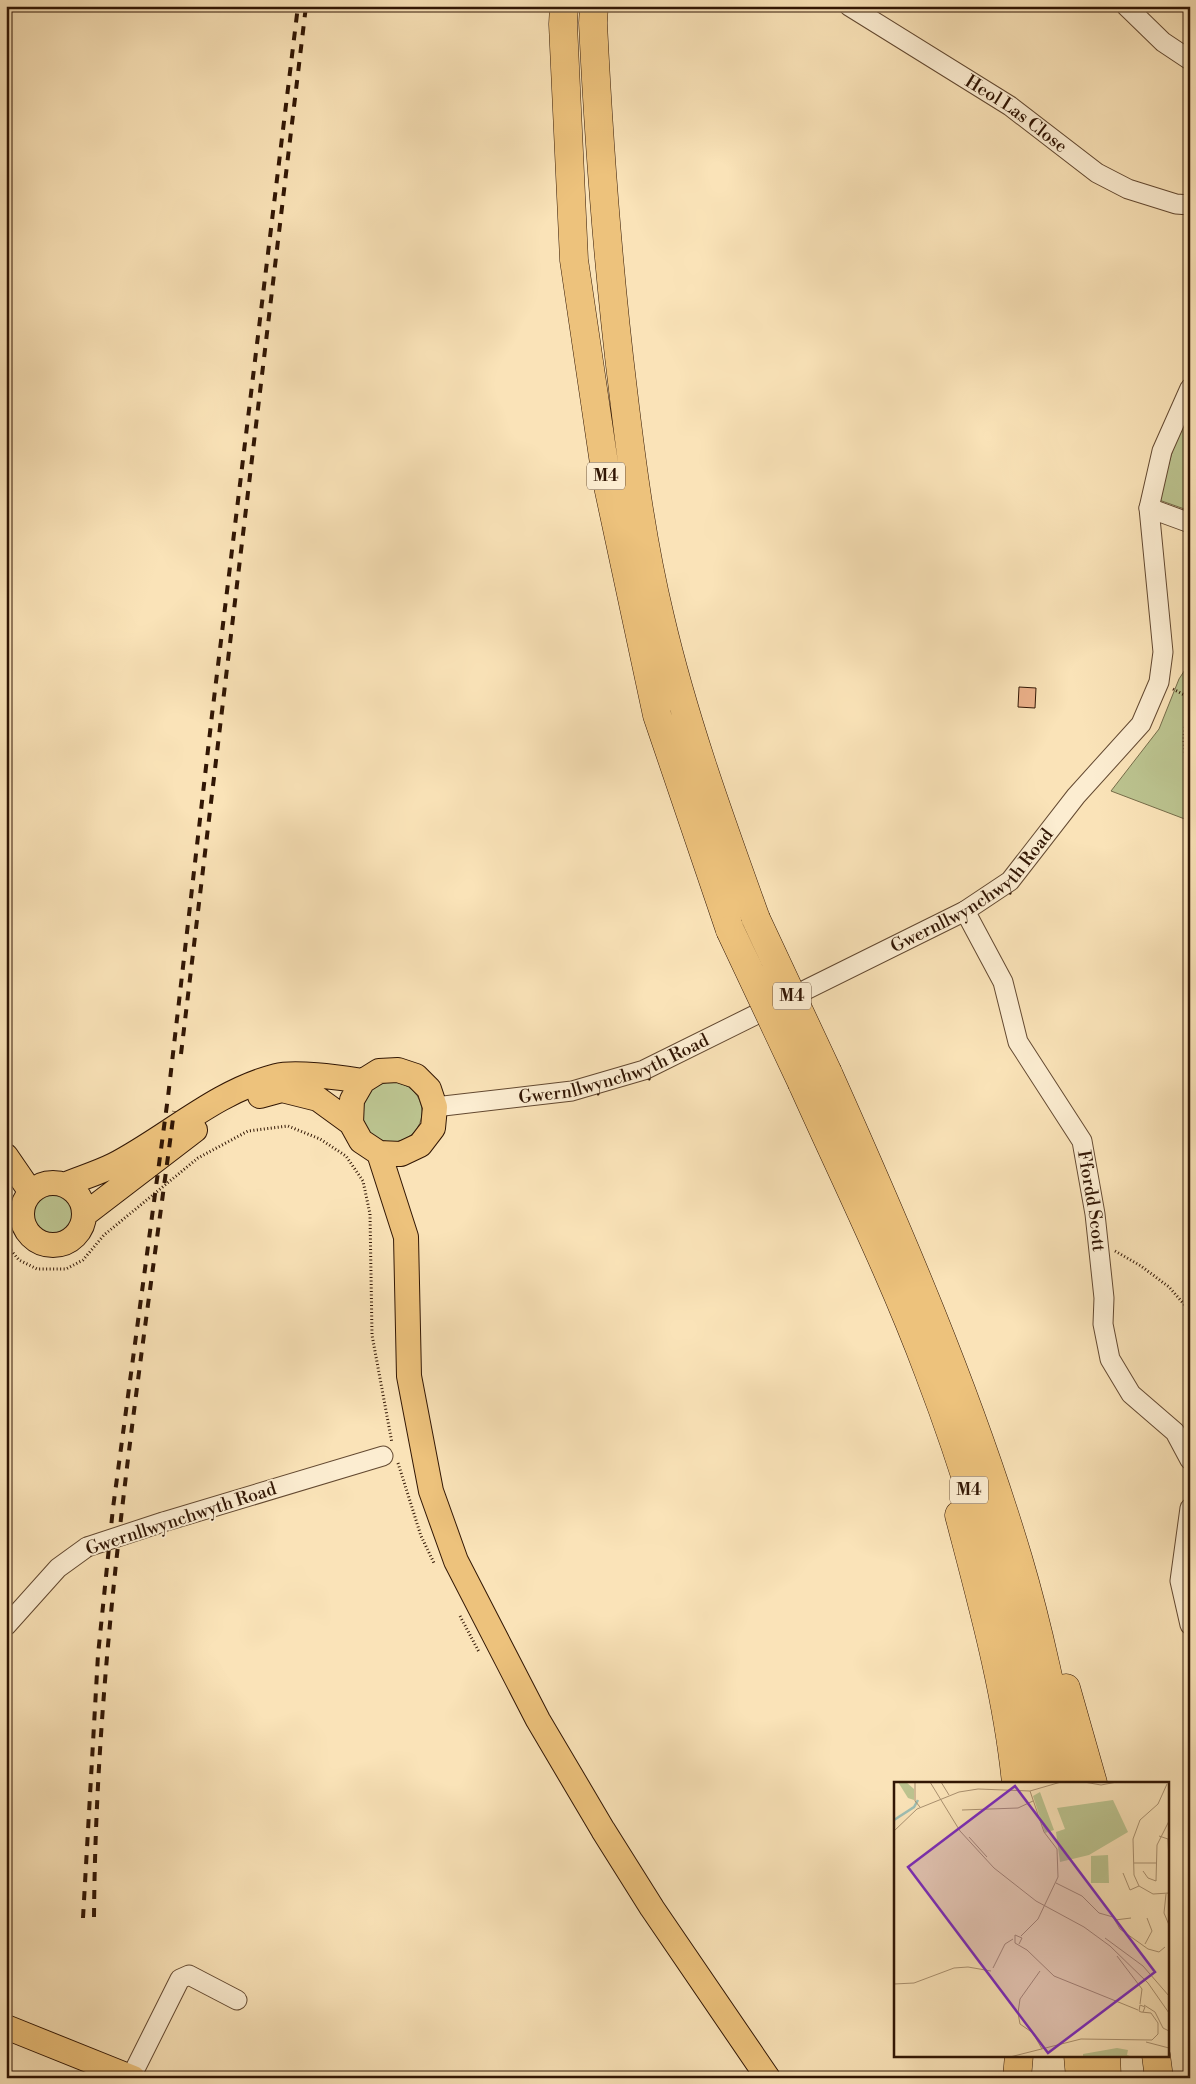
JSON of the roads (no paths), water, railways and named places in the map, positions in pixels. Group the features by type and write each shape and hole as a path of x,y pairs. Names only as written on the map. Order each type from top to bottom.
{"highway":[{"name":"M4","path":"564,6 563,34 574,260 606,477 657,714 730,930 802,1083 897,1295 929,1373 997,1578 1016,1654 1044,1782"},
{"name":"M4","path":"594,6 593,23 599,145 609,272 635,485 660,617 702,771 756,919 828,1073 914,1267 952,1364 998,1493 1019,1560 1042,1646 1070,1782"},
{"name":"M4","path":"859,1210 922,1376 953,1489 984,1614 1002,1698 1016,1782"},
{"name":"M4","path":"1019,1560 1066,1686 1093,1782"},
{"path":"1017,2078 1019,2056"},
{"path":"1078,2056 1080,2078"},
{"path":"1106,2056 1107,2078"},
{"path":"1156,2056 1159,2078"}],"main road":[{"path":"84,1215 208,1121 255,1097 282,1090 318,1099 351,1122 361,1141 380,1153 401,1154 420,1145 433,1128 435,1107 429,1089 416,1076 398,1070 379,1071 363,1081 352,1100 351,1122"},
{"path":"64,1185 113,1166 200,1110 246,1087 278,1075 318,1076 363,1081"},
{"path":"380,1153 406,1237 410,1376 430,1491 456,1560 538,1720 604,1830 652,1908 768,2078"},
{"path":"6,1156 30,1191"},
{"path":"50,1182 64,1185 78,1195 83,1205 84,1215 82,1226 76,1235 68,1241 49,1245 40,1242 28,1232 22,1219 22,1209 30,1191 39,1185 50,1182"},
{"path":"6,2027 132,2077"}],"street":[{"name":"Heol Las Close","path":"849,6 1010,106 1097,173 1128,189 1176,204 1190,204"},
{"path":"1126,6 1163,42 1190,60"},
{"name":"Gwernllwynchwyth Road","path":"435,1107 572,1091 644,1070 965,911 1010,882 1076,796 1141,724 1159,682 1163,652 1149,508 1162,452 1190,388"},
{"path":"1149,508 1190,523"},
{"name":"Ffordd Scott","path":"965,911 1003,982 1018,1042 1082,1141 1095,1214 1107,1251 1103,1324 1110,1359 1132,1394 1175,1432 1190,1460"},
{"name":"Gwernllwynchwyth Road","path":"6,1626 58,1568 87,1547 382,1456"},
{"path":"1190,1508 1180,1581 1190,1626"},
{"path":"132,2077 180,1978 189,1975 237,2000"}],"railway":[{"path":"83,1918 98,1655 113,1508 168,1097 212,715 298,6"},
{"path":"181,1054 306,6"},
{"path":"94,1917 102,1714 111,1614 134,1412 174,1111"}]}
